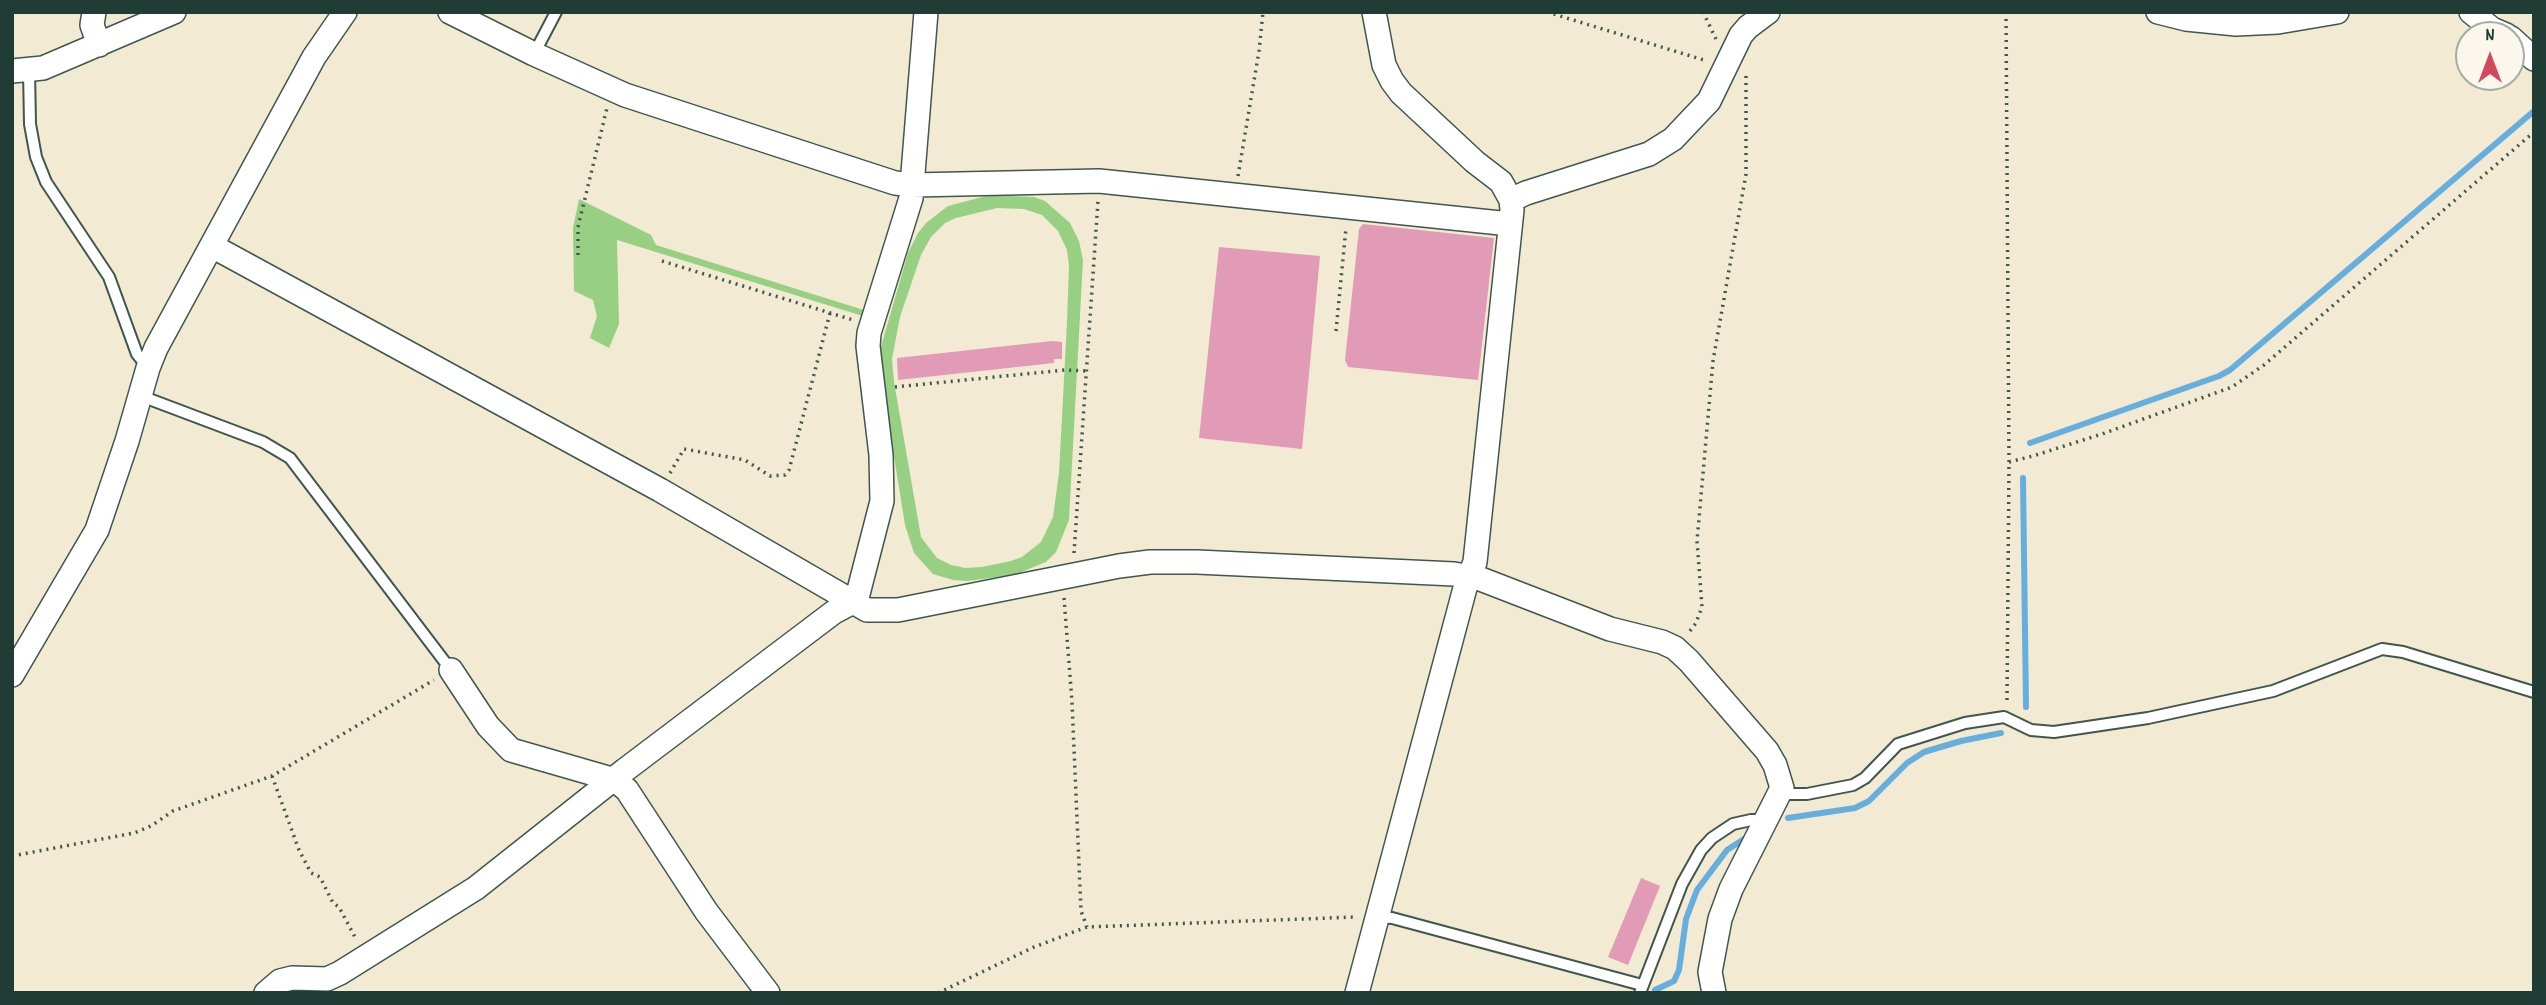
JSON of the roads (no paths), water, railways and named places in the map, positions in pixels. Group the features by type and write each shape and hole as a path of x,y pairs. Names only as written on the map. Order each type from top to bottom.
{"street":[{"path":"94,12 92,25 99,45"},
{"path":"21,71 43,68 174,12"},
{"path":"12,675 97,530 148,368 171,318 314,57 345,12"},
{"path":"450,12 612,89 895,183 913,185 1100,181 1510,224"},
{"path":"266,993 280,981 292,978 327,979 476,888 834,612 851,603 858,594 882,501 881,455 868,346 913,185 926,12"},
{"path":"1357,993 1465,588 1475,562 1511,200 1501,181 1475,162 1401,93 1392,81 1384,65 1374,12"},
{"path":"1511,200 1649,154 1673,139 1709,101 1748,27 1768,12"},
{"path":"2158,12 2186,19 2236,24 2278,22 2337,12"},
{"path":"212,246 660,490 867,610 898,610 1119,566 1178,562 1470,576 1610,629 1662,642 1675,648 1767,751 1780,777 1781,794 1731,889 1720,919 1710,972 1714,993"},
{"path":"451,670 488,726 511,750 615,780 627,789 706,911 768,993"}],"lane":[{"path":"534,54 556,12"},
{"path":"21,71 36,157 46,182 109,277 137,354 148,368"},
{"path":"141,396 262,442 290,458 451,670"},
{"path":"1781,794 1807,794 1844,788 1864,778 1890,751 1910,739 1965,723 2004,717 2031,730 2042,732 2148,718 2273,691 2382,649 2403,652 2534,692"},
{"path":"1378,916 1641,989 1682,884 1701,850 1712,838 1733,824 1751,820 1766,821"}],"waterway":[{"path":"2030,443 2230,370 2534,111"},
{"path":"2023,478 2026,707"},
{"path":"1788,818 1855,808 1869,801 1907,763 1924,752 2001,733"},
{"path":"1655,990 1674,981 1679,970 1686,919 1697,890 1727,850 1744,839"}]}
